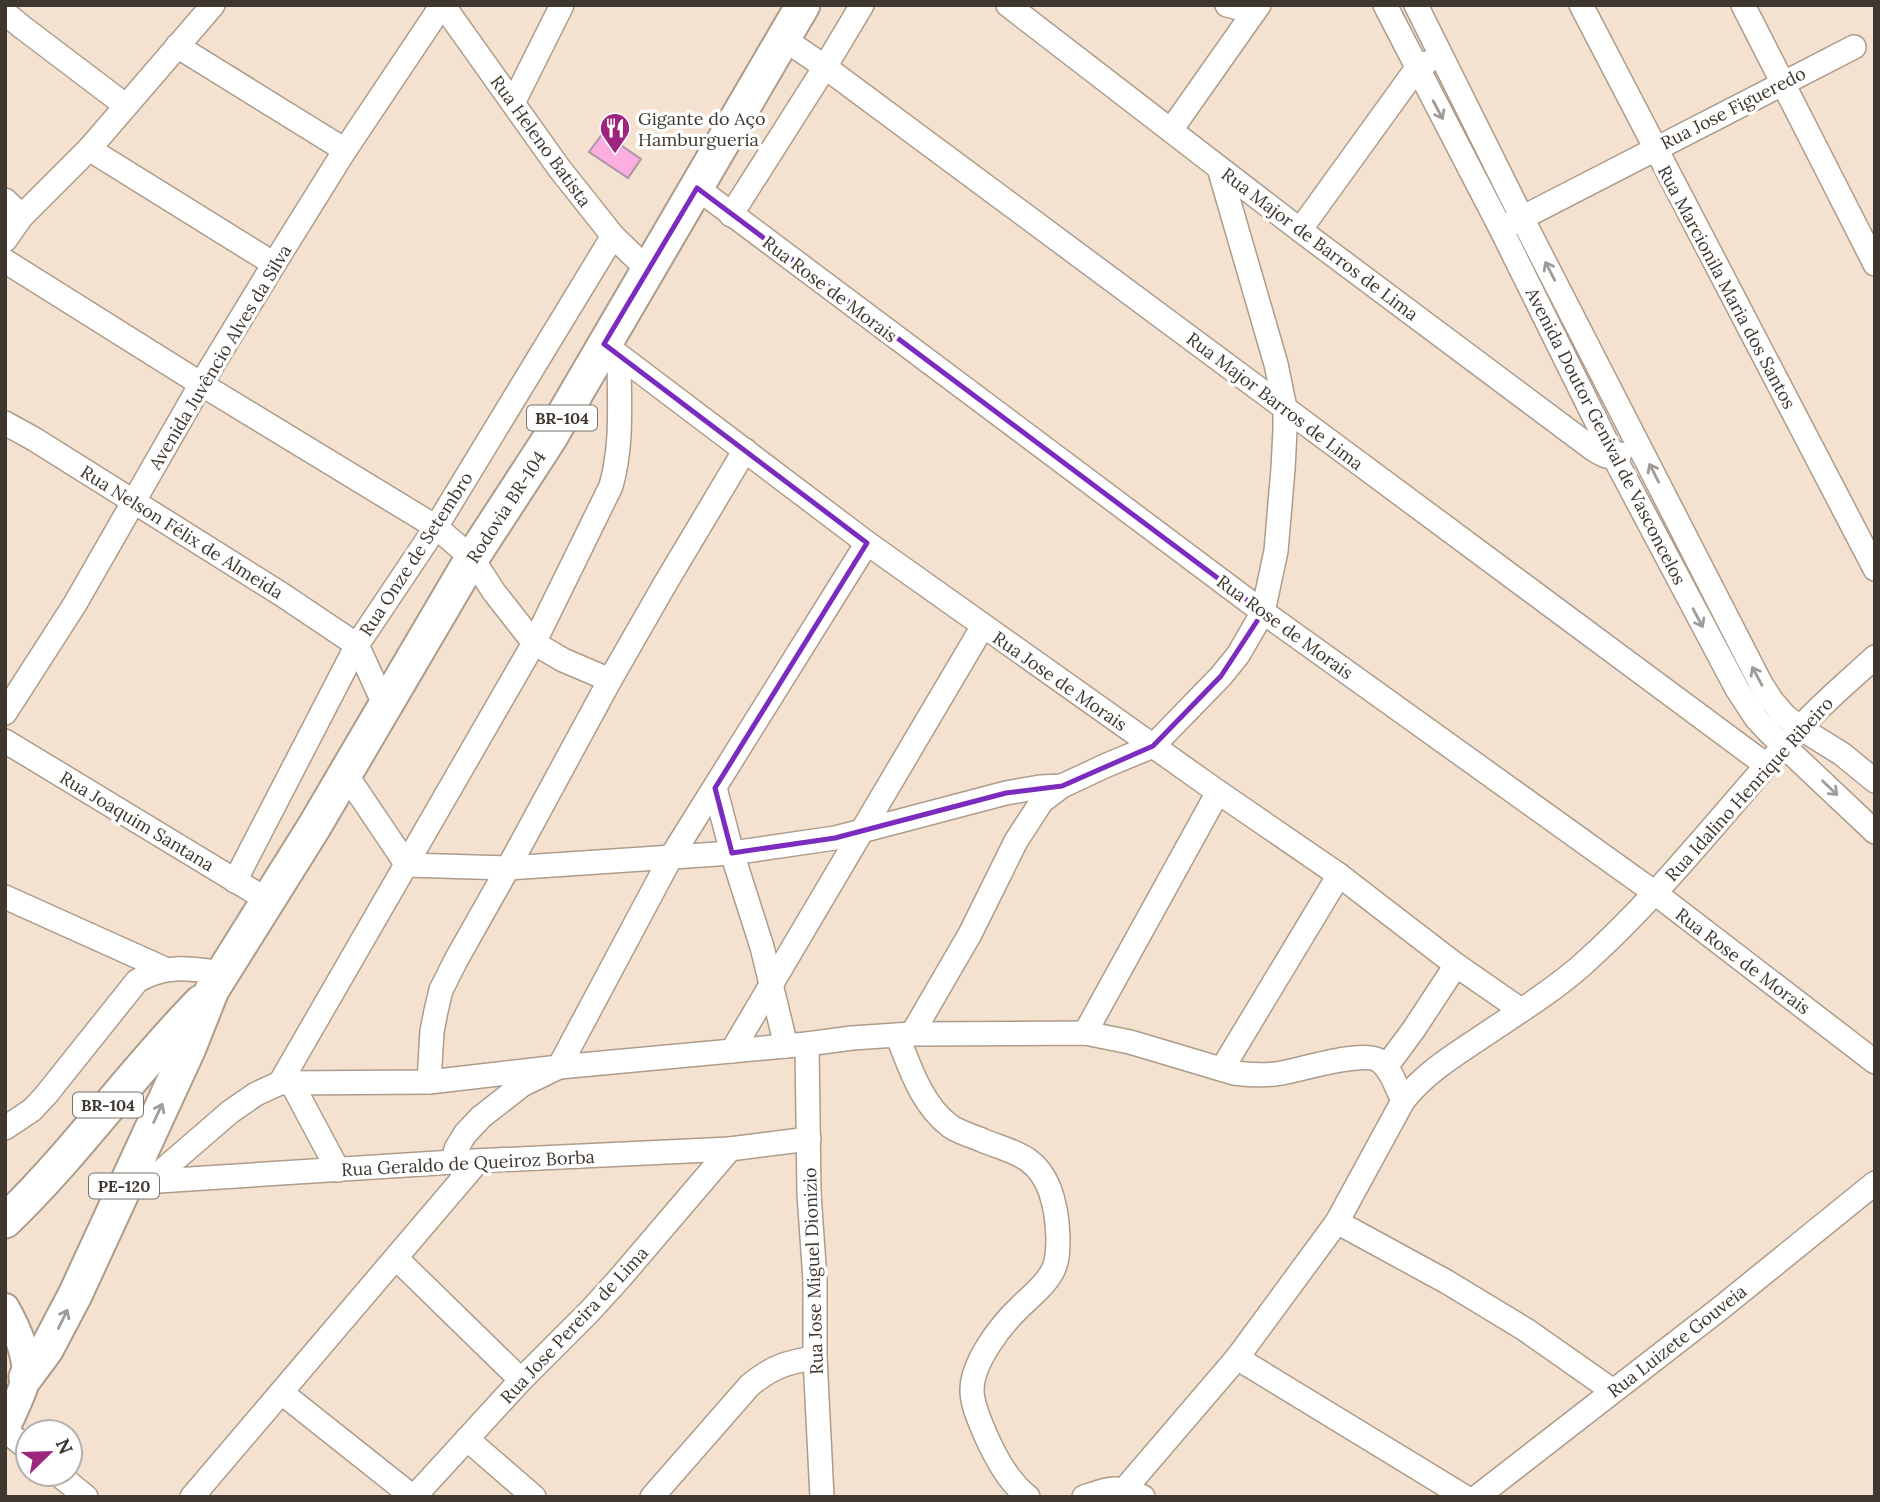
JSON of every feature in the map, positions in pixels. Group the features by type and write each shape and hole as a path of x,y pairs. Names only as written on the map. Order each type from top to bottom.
{"highway":[{"name":"Rodovia BR-104","path":"269,901 472,558 612,350 648,270 803,5"},
{"name":"BR-104","path":"5,1221 37,1191 156,1049 218,982 269,901"},
{"name":"PE-120","path":"16,1381 46,1350 137,1182 189,1048 218,982"}],"main road":[{"path":"5,1308 18,1333 23,1351 16,1381"},
{"name":"PE-120","path":"7,1425 16,1381"}],"street":[{"path":"5,240 22,216 89,149 213,5"},
{"name":"Rua Heleno Batista","path":"443,5 559,167 613,236 648,270"},
{"name":"Avenida Juvêncio Alves da Silva","path":"5,713 68,616 201,384 274,264 345,150 443,5"},
{"path":"513,103 562,5"},
{"path":"731,215 862,5"},
{"name":"Rua Major de Barros de Lima","path":"1008,5 1300,230 1593,449 1608,457 1614,457"},
{"path":"1171,130 1257,9 1227,5"},
{"name":"Avenida Doutor Genival de Vasconcelos","path":"1385,5 1501,229 1614,457 1737,689 1756,718 1792,736 1842,754 1875,781"},
{"name":"Avenida Doutor Genival de Vasconcelos","path":"1416,5 1761,684 1784,715 1792,736 1875,832"},
{"name":"Rua Marcionila Maria dos Santos","path":"1581,5 1875,569"},
{"path":"1743,5 1875,264"},
{"path":"5,13 125,105"},
{"name":"Rua Major Barros de Lima","path":"784,39 1766,765"},
{"path":"177,46 345,150"},
{"name":"Rua Jose Figueredo","path":"1501,229 1854,47"},
{"path":"1300,230 1417,68 1441,54"},
{"path":"89,149 274,264"},
{"path":"1027,1497 1006,1473 994,1453 972,1392 974,1375 994,1339 1006,1321 1053,1270 1058,1234 1052,1195 1042,1174 1029,1161 951,1127 937,1114 921,1090 905,1034 970,934 1025,825 1042,801 1062,786 1153,746 1221,676 1245,645 1263,612 1276,551 1286,430 1284,408 1276,364 1219,168"},
{"name":"Rua Rose de Morais","path":"697,188 1263,612 1655,893 1875,1062"},
{"path":"5,200 22,216"},
{"name":"Rua Onze de Setembro","path":"235,881 357,645 436,527 613,236"},
{"path":"5,261 436,527 472,558 494,592 534,643 563,660 610,680"},
{"path":"286,1083 534,643 611,486 619,445 612,350"},
{"name":"Rua Jose de Morais","path":"612,350 867,543 1339,875 1456,965 1521,1010"},
{"name":"Rua Nelson Félix de Almeida","path":"5,423 281,594 357,645"},
{"path":"1614,457 1639,444"},
{"path":"429,1082 432,1031 441,990 456,960 664,584 745,450"},
{"path":"453,1162 456,1149 465,1134 481,1117 522,1085 559,1067 671,857 867,543"},
{"path":"732,1051 982,626"},
{"path":"357,645 385,706"},
{"name":"Rua Idalino Henrique Ribeiro","path":"1129,1494 1237,1357 1337,1222 1410,1092 1432,1071 1580,967 1655,893 1792,736 1875,657"},
{"name":"Rua Joaquim Santana","path":"5,741 269,901"},
{"path":"345,773 407,865"},
{"path":"407,865 508,868 732,853 835,838 1006,793 1040,786 1062,786"},
{"name":"Rua Jose Miguel Dionizio","path":"715,789 771,986 796,1045 809,1139 822,1497"},
{"path":"1085,1033 1218,792"},
{"path":"1222,1069 1339,875"},
{"path":"5,897 165,969"},
{"path":"1386,1067 1456,965"},
{"path":"5,1128 39,1103 137,981 150,973 180,968 218,982"},
{"path":"137,1182 257,1094 286,1083 429,1082 905,1034 1085,1033 1130,1042 1234,1073 1265,1076 1336,1061 1369,1058 1386,1067 1404,1101"},
{"path":"286,1083 338,1170"},
{"name":"Rua Geraldo de Queiroz Borba","path":"137,1182 453,1162 730,1149 809,1139"},
{"name":"Rua Jose Pereira de Lima","path":"414,1497 521,1380 620,1278 730,1149"},
{"path":"192,1497 478,1161"},
{"name":"Rua Luizete Gouveia","path":"1477,1497 1722,1307 1875,1182"},
{"path":"1337,1222 1447,1282 1526,1330 1613,1391"},
{"path":"396,1258 521,1380"},
{"path":"1237,1357 1465,1497"},
{"path":"652,1497 750,1385 778,1366 815,1358"},
{"path":"282,1393 414,1497"},
{"path":"467,1440 534,1497"},
{"path":"1084,1497 1106,1490 1129,1494"}],"highlighted area":[{"path":"697,188 1263,612 1221,676 1153,746 1062,786 1006,793 835,838 732,853 715,788 867,543 604,344"}],"building":[{"name":"Gigante do Aço Hamburgueria","path":"603,133 641,159 628,178 589,152"}],"place":[{"name":"Gigante do Aço Hamburgueria","path":"615,155"}]}
